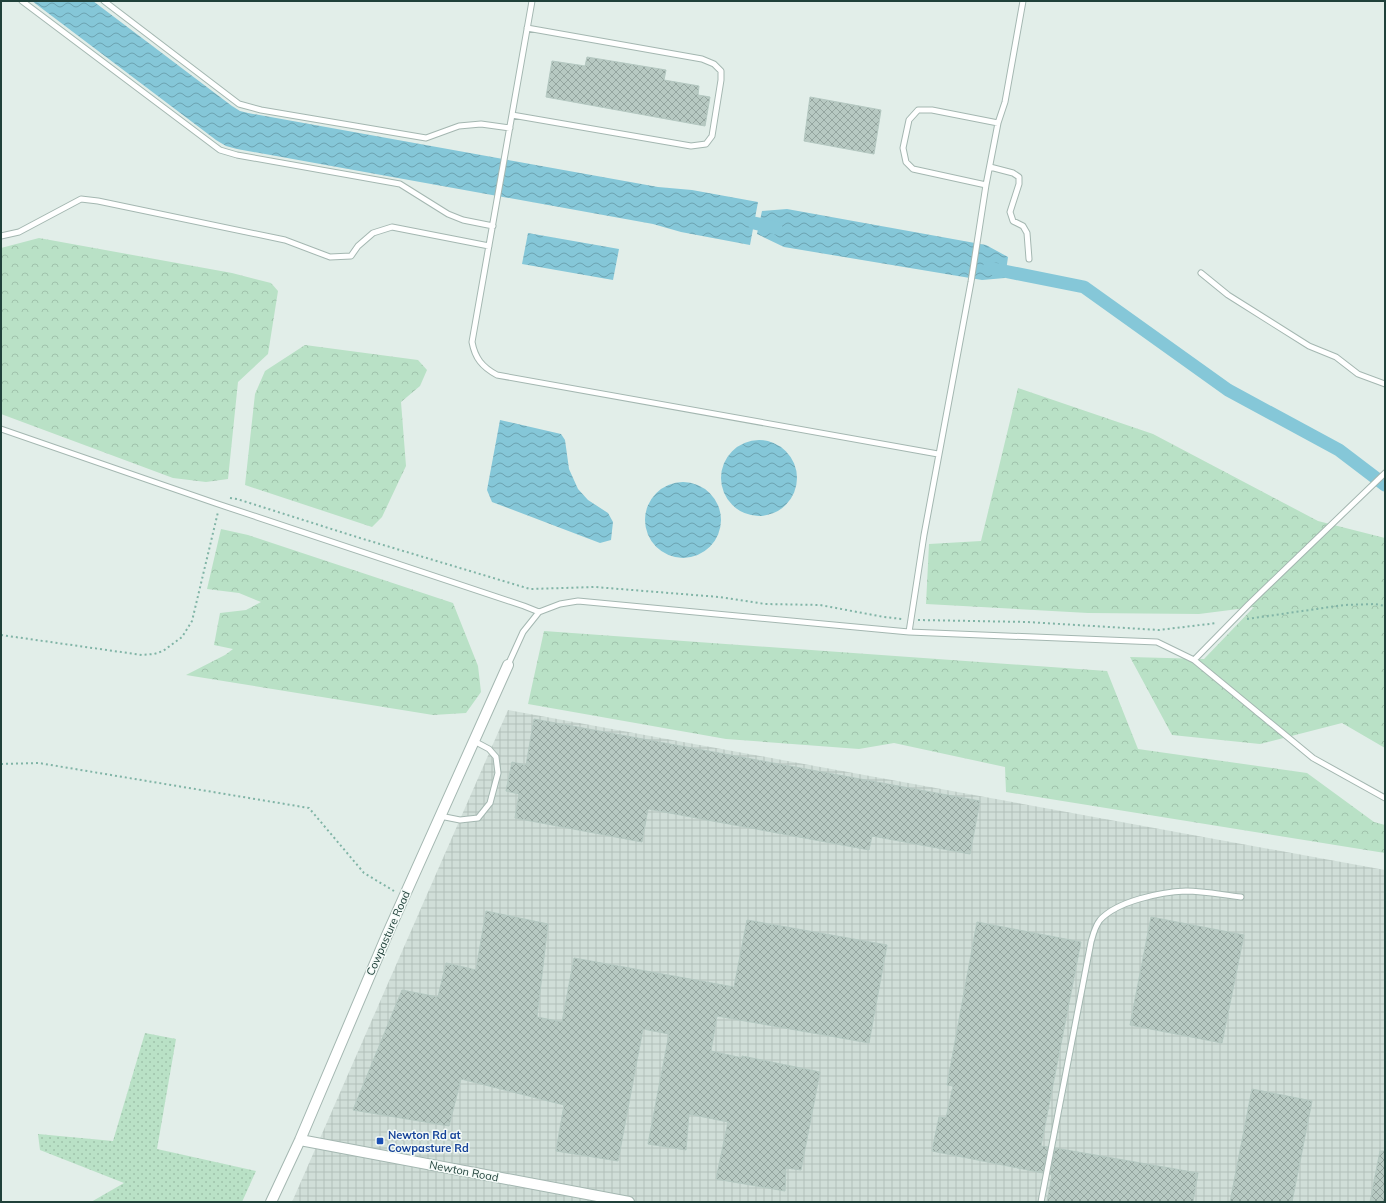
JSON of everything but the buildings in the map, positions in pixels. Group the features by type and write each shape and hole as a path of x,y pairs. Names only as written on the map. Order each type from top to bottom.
{"street":[{"name":"Cowpasture Road","path":"271,1202 300,1140 404,896 508,665"},
{"name":"Newton Road","path":"300,1140 629,1202"}],"lane":[{"path":"22,1 220,150 237,155 400,184 448,214 464,220 493,226"},
{"path":"104,1 239,104 261,110 426,138 459,126 481,124 510,128"},
{"path":"532,1 472,342 474,353 486,369 497,375 938,454"},
{"path":"909,632 938,454 971,282 986,184 998,123 1005,102 1023,1"},
{"path":"512,115 691,146 706,144 712,136 721,80 720,71 714,64 702,60 527,28"},
{"path":"986,184 914,169 906,162 903,148 905,137 909,120 918,110 932,110 998,123"},
{"path":"990,167 1013,173 1018,177 1019,184 1010,212 1013,221 1023,226 1027,233 1029,259"},
{"path":"1,236 19,232 80,199 98,201 285,240 330,257 351,256 358,246 373,233 392,227 489,246"},
{"path":"1201,273 1228,295 1309,346 1336,357 1358,374 1385,384"},
{"path":"1,429 538,612"},
{"path":"1194,660 1234,621 1249,604 1385,473"},
{"path":"508,665 523,632 538,612 560,604 578,601 909,632 1157,642 1194,660 1313,758 1385,798"},
{"path":"440,816 460,820 478,818 490,803 498,773 496,757 489,749 474,741"},
{"path":"1041,1202 1091,942 1098,923 1111,911 1124,904 1154,895 1185,891 1241,897"}],"path":[{"path":"1,635 142,655 154,654 163,651 182,636 192,620 216,518 221,504 226,498 237,499 530,589 595,587 719,597 765,604 820,605 884,617 910,620 1027,622 1159,630 1234,621 1344,604 1375,604 1385,606"},
{"path":"1,764 40,763 309,808 364,873 404,896"}],"shaded area":[{"path":"508,710 1385,870 1385,1202 292,1202"}],"green space":[{"path":"39,238 232,273 271,283 278,291 268,354 238,382 228,479 206,482 173,478 1,414 1,248"},
{"path":"305,345 418,360 427,370 420,386 401,402 406,466 382,517 372,527 245,485 255,394 265,371"},
{"path":"1018,388 1153,434 1318,521 1385,538 1385,748 1342,723 1260,744 1172,735 1130,657 1204,659 1254,607 1199,614 1088,613 926,604 929,544 981,541"},
{"path":"221,529 248,535 453,603 478,666 481,692 466,713 433,715 186,675 225,655 233,649 214,645 220,613 246,610 261,602 239,593 207,589"},
{"path":"544,631 1107,671 1138,749 1307,773 1374,822 1385,825 1385,853 1006,792 1005,767 894,743 859,749 726,739 528,704"},
{"path":"145,1033 176,1039 157,1149 256,1171 242,1202 91,1202 124,1183 40,1150 38,1134 113,1141"}],"water":[{"path":"32,1 93,1 240,111 658,187 692,190 758,202 750,245 681,232 653,224 226,146"},
{"path":"787,209 986,245 1008,257 1005,278 982,280 784,247 757,234 762,211"},
{"path":"528,233 619,249 613,280 522,264"},
{"path":"500,420 561,434 565,440 569,469 578,489 588,500 608,513 613,522 611,540 600,543 492,502 487,490"},
{"path":"759,440 773,443 786,451 794,464 797,478 794,492 786,505 773,513 759,516 745,513 732,505 724,492 721,478 724,464 732,451 745,443"},
{"path":"683,482 697,485 710,493 718,506 721,520 718,534 710,547 697,555 683,558 669,555 656,547 648,534 645,520 648,506 656,493 669,485"}],"waterway":[{"path":"754,223 776,228"},
{"path":"989,268 1084,287 1228,390 1339,450 1385,485"}],"place":[{"name":"Newton Rd at Cowpasture Rd","path":"380,1141"}]}
